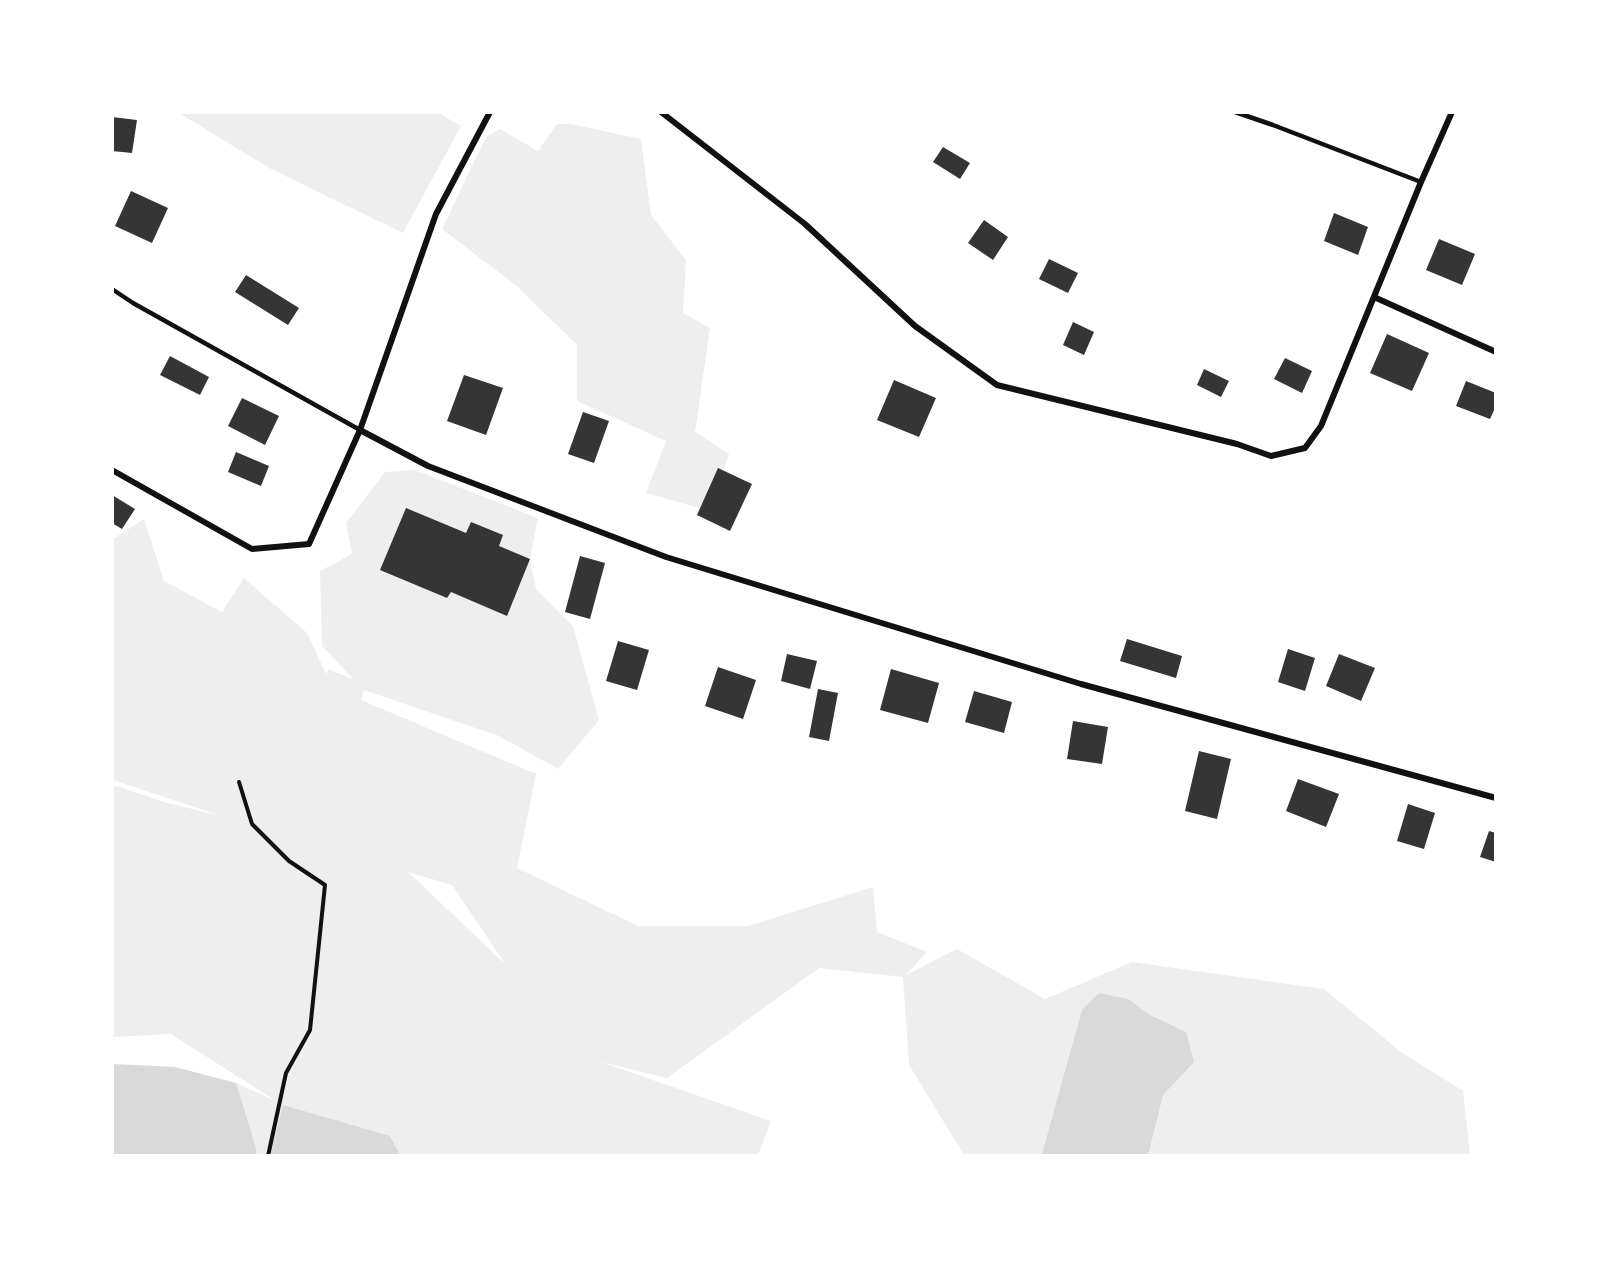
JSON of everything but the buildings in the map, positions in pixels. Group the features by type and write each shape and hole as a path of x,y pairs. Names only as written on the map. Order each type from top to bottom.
{"street":[{"path":"112,470 252,549 309,544 360,430 436,214 490,112"},
{"path":"661,112 804,224 915,326 997,385 1237,444 1271,456 1305,448 1321,426 1452,112"},
{"path":"1374,297 1496,352"},
{"path":"360,430 428,466 666,557 1081,684 1496,798"}],"lane":[{"path":"1235,112 1421,182"},
{"path":"112,289 360,430"}],"path":[{"path":"239,782 252,824 290,861 325,885 310,1030 286,1073 268,1155"}],"shaded area":[{"path":"179,113 438,113 461,126 403,233 271,169"},
{"path":"557,124 571,124 641,139 651,215 686,260 683,313 710,328 695,432 729,454 710,511 646,493 666,441 577,401 577,345 518,287 442,229 486,137 500,129 538,151"},
{"path":"415,470 538,518 530,559 536,589 573,626 599,720 558,769 499,736 364,690 361,700 536,774 517,868 638,926 748,926 873,887 877,932 927,952 906,975 957,949 1045,999 1132,962 1324,989 1401,1052 1463,1091 1470,1155 964,1155 909,1065 903,977 819,968 667,1078 601,1062 771,1121 758,1155 235,1155 236,1083 276,1101 171,1034 112,1037 113,785 164,802 221,816 113,780 113,539 144,519 164,581 222,612 244,578 307,633 326,674 329,669 354,680 322,646 320,571 352,554 346,523 385,472","holes":["408,872 452,885 504,962"]},
{"path":"1099,993 1128,999 1150,1015 1186,1032 1194,1062 1163,1095 1148,1155 1044,1155 1042,1154 1082,1010"},
{"path":"113,1064 175,1067 236,1083 256,1148 256,1155 113,1155"},
{"path":"283,1105 390,1136 400,1155 270,1156"}]}
